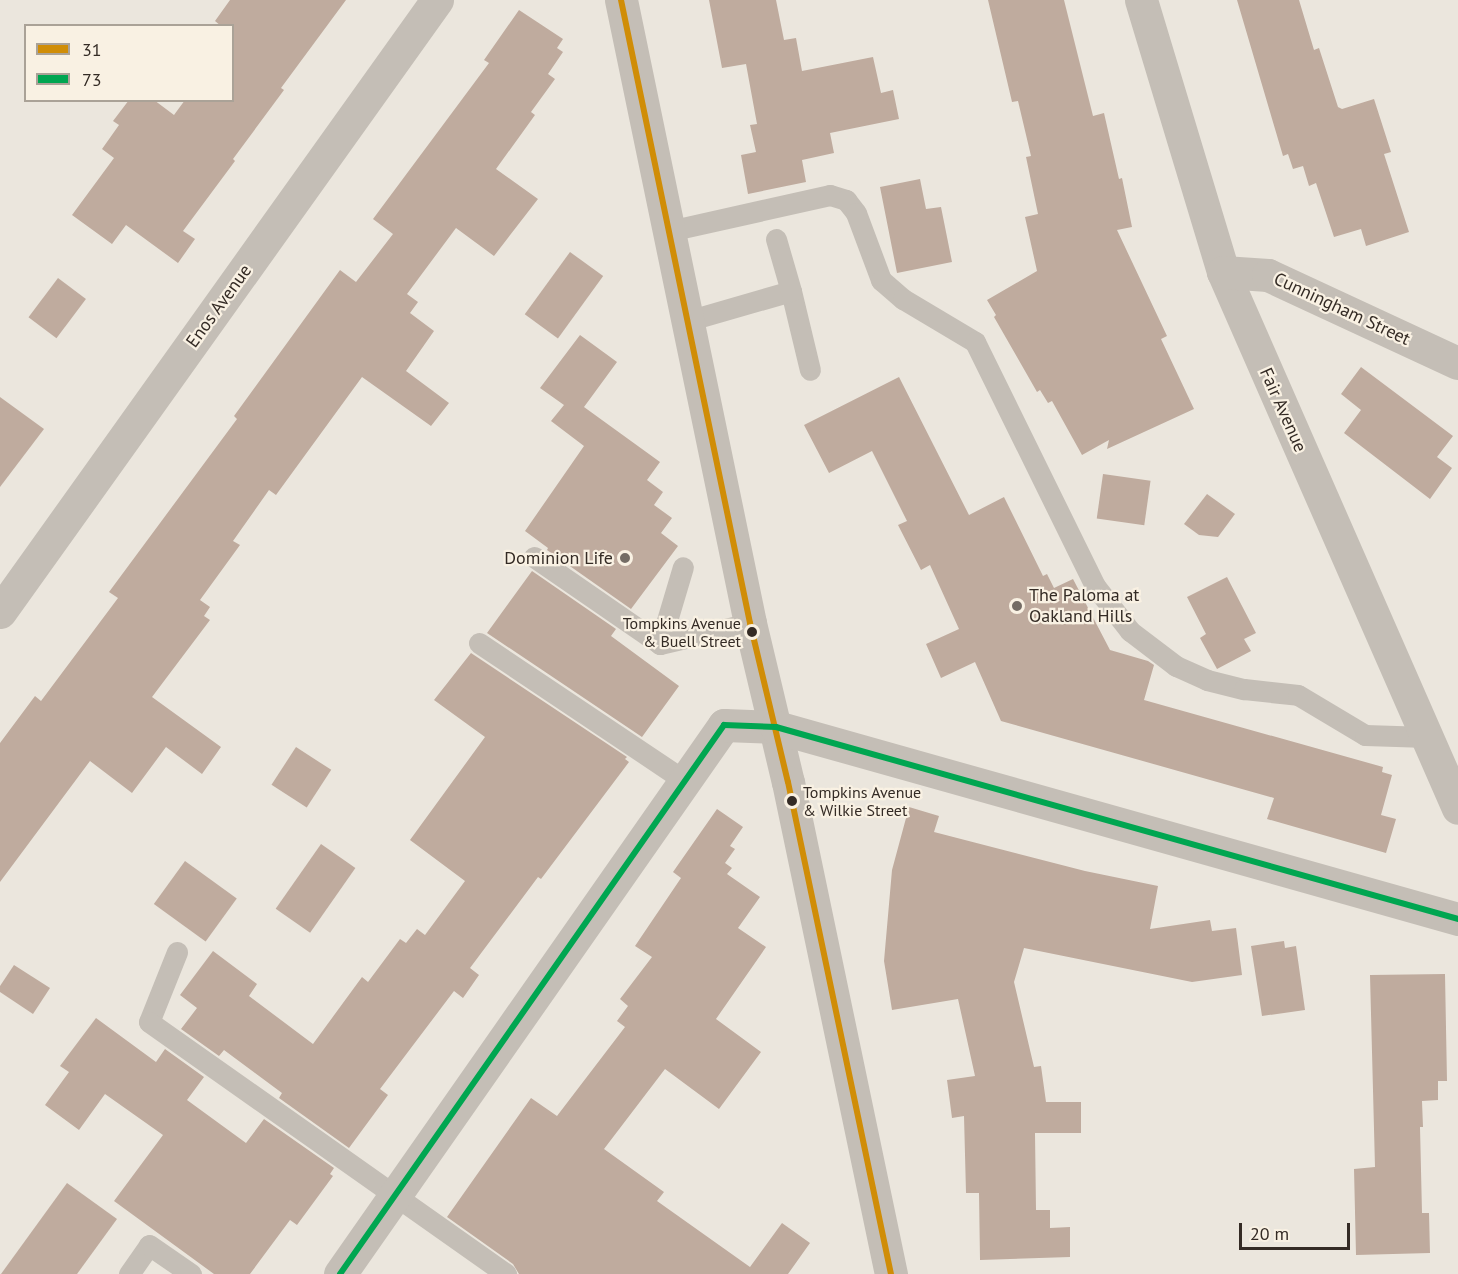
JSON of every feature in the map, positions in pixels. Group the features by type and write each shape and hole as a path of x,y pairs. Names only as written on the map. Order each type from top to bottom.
{"street":[{"name":"Enos Avenue","path":"0,612 437,0"},
{"path":"621,0 750,623 776,728 891,1274"},
{"name":"Fair Avenue","path":"1141,0 1222,272 1458,808"},
{"name":"Cunningham Street","path":"1222,272 1268,275 1458,363"},
{"path":"340,1274 724,725 776,728 1458,920"}],"lane":[{"path":"669,231 830,195 846,200 856,213 881,280 903,299 975,342 1095,586 1130,631 1176,666 1207,680 1244,689 1299,695 1365,735 1427,737"},
{"path":"776,239 810,370"},
{"path":"687,321 791,291"},
{"path":"534,557 660,644 750,623"},
{"path":"660,644 682,567"},
{"path":"479,643 684,780"},
{"path":"177,952 149,1022 506,1274"},
{"path":"129,1274 149,1245 191,1274"}],"building":[{"path":"230,0 346,0 281,88 284,90 183,231 195,239 178,263 126,225 112,244 72,215 114,158 102,149 119,125 113,121 127,102 157,102 174,115 184,102 234,102 234,24 219,24 215,21"},
{"path":"709,0 776,0 784,40 796,38 802,71 873,57 881,93 893,90 899,119 830,133 834,153 802,160 806,182 748,194 741,155 756,152 750,125 757,124 746,64 722,68"},
{"path":"988,0 1064,0 1093,116 1104,113 1119,179 1122,178 1132,227 1117,230 1167,336 1161,339 1194,409 1107,449 1109,440 1082,455 1052,401 1048,403 1040,390 1037,392 994,317 996,315 987,300 1037,271 1025,217 1038,214 1026,157 1031,156 1018,101 1012,102"},
{"path":"1237,0 1299,0 1314,50 1319,48 1338,107 1342,109 1374,99 1391,152 1384,154 1409,232 1366,246 1361,229 1334,237 1316,183 1309,186 1303,166 1293,169 1288,154 1283,156"},
{"path":"519,10 563,39 557,48 563,52 548,74 555,79 531,112 535,115 496,169 538,199 494,256 456,228 407,294 418,302 410,313 434,331 406,371 449,403 431,426 362,377 276,495 269,490 233,541 240,545 200,600 210,607 204,616 210,620 152,697 221,747 202,774 166,747 132,793 90,761 0,882 0,743 35,696 41,701 118,598 109,592 237,419 234,416 340,270 356,282 393,234 373,219 489,63 484,60"},
{"path":"920,179 926,209 941,207 952,262 897,273 880,187"},
{"path":"570,252 603,276 558,338 525,314"},
{"path":"58,278 86,299 56,338 29,317"},
{"path":"580,335 617,362 584,407 660,462 647,480 663,492 654,505 672,518 661,533 678,546 631,609 547,550 548,548 525,531 584,446 551,421 564,405 540,388"},
{"path":"1361,367 1453,436 1437,457 1452,468 1430,499 1344,433 1361,410 1341,394"},
{"name":"The Paloma at Oakland Hills","path":"899,377 969,515 1004,497 1043,576 1047,574 1054,588 1073,579 1110,650 1148,661 1154,665 1144,700 1383,767 1382,772 1392,775 1381,815 1396,819 1386,853 1267,819 1274,798 1001,721 975,662 941,678 926,644 959,629 930,565 921,570 898,525 907,521 872,451 829,473 804,425"},
{"path":"0,397 44,429 0,487"},
{"path":"1103,474 1151,481 1144,525 1097,519"},
{"path":"1207,494 1235,514 1218,537 1199,535 1184,524"},
{"path":"532,571 616,629 611,636 679,686 642,737 487,633"},
{"path":"1227,577 1256,633 1244,639 1251,651 1217,669 1200,638 1206,634 1187,597"},
{"path":"471,653 627,757 625,759 629,762 541,879 538,877 470,968 479,975 463,998 454,991 380,1089 388,1095 349,1148 279,1098 282,1093 224,1050 219,1056 181,1029 197,1008 180,995 213,951 257,984 249,996 313,1044 362,977 368,982 400,939 406,943 417,929 425,935 465,881 410,840 485,737 434,700"},
{"path":"296,747 331,770 307,808 271,785"},
{"path":"909,807 939,816 934,832 1085,871 1158,886 1150,929 1210,920 1212,931 1236,928 1242,975 1192,982 1024,948 1014,982 1034,1067 1041,1066 1046,1102 1081,1102 1081,1133 1035,1133 1036,1210 1050,1210 1050,1228 1070,1227 1070,1257 980,1260 979,1193 966,1193 964,1116 952,1118 947,1080 975,1076 958,999 892,1010 884,961 892,870"},
{"path":"717,809 743,827 730,846 735,849 725,863 732,868 727,874 760,897 738,928 766,947 716,1019 761,1052 719,1109 665,1069 604,1149 664,1192 657,1201 750,1267 782,1223 810,1243 788,1274 519,1274 513,1264 447,1217 531,1098 557,1116 625,1027 617,1021 628,1006 620,999 652,957 635,946 681,878 673,872"},
{"path":"321,844 355,868 310,933 276,909"},
{"path":"185,861 237,899 206,941 154,904"},
{"path":"1284,941 1285,948 1296,946 1305,1010 1262,1016 1251,946"},
{"path":"14,965 50,988 33,1014 0,992 0,986"},
{"path":"1445,974 1447,1081 1438,1081 1438,1100 1422,1101 1423,1127 1420,1127 1422,1213 1429,1213 1430,1253 1356,1255 1354,1169 1375,1167 1370,975"},
{"path":"96,1018 156,1062 165,1049 204,1077 187,1100 246,1143 264,1119 334,1168 330,1174 333,1176 297,1225 290,1220 250,1274 214,1274 114,1201 163,1135 105,1094 79,1130 45,1105 69,1072 60,1066"},
{"path":"67,1183 117,1219 77,1274 1,1274"}],"transit line":[{"name":"31","path":"621,0 750,623 788,782 891,1274"},
{"name":"73","path":"340,1274 724,725 776,727 1458,919"}],"place":[{"name":"Dominion Life","path":"625,558"},
{"name":"The Paloma at Oakland Hills","path":"1017,606"},
{"name":"Tompkins Avenue & Buell Street","path":"752,632"},
{"name":"Tompkins Avenue & Wilkie Street","path":"792,801"}]}
